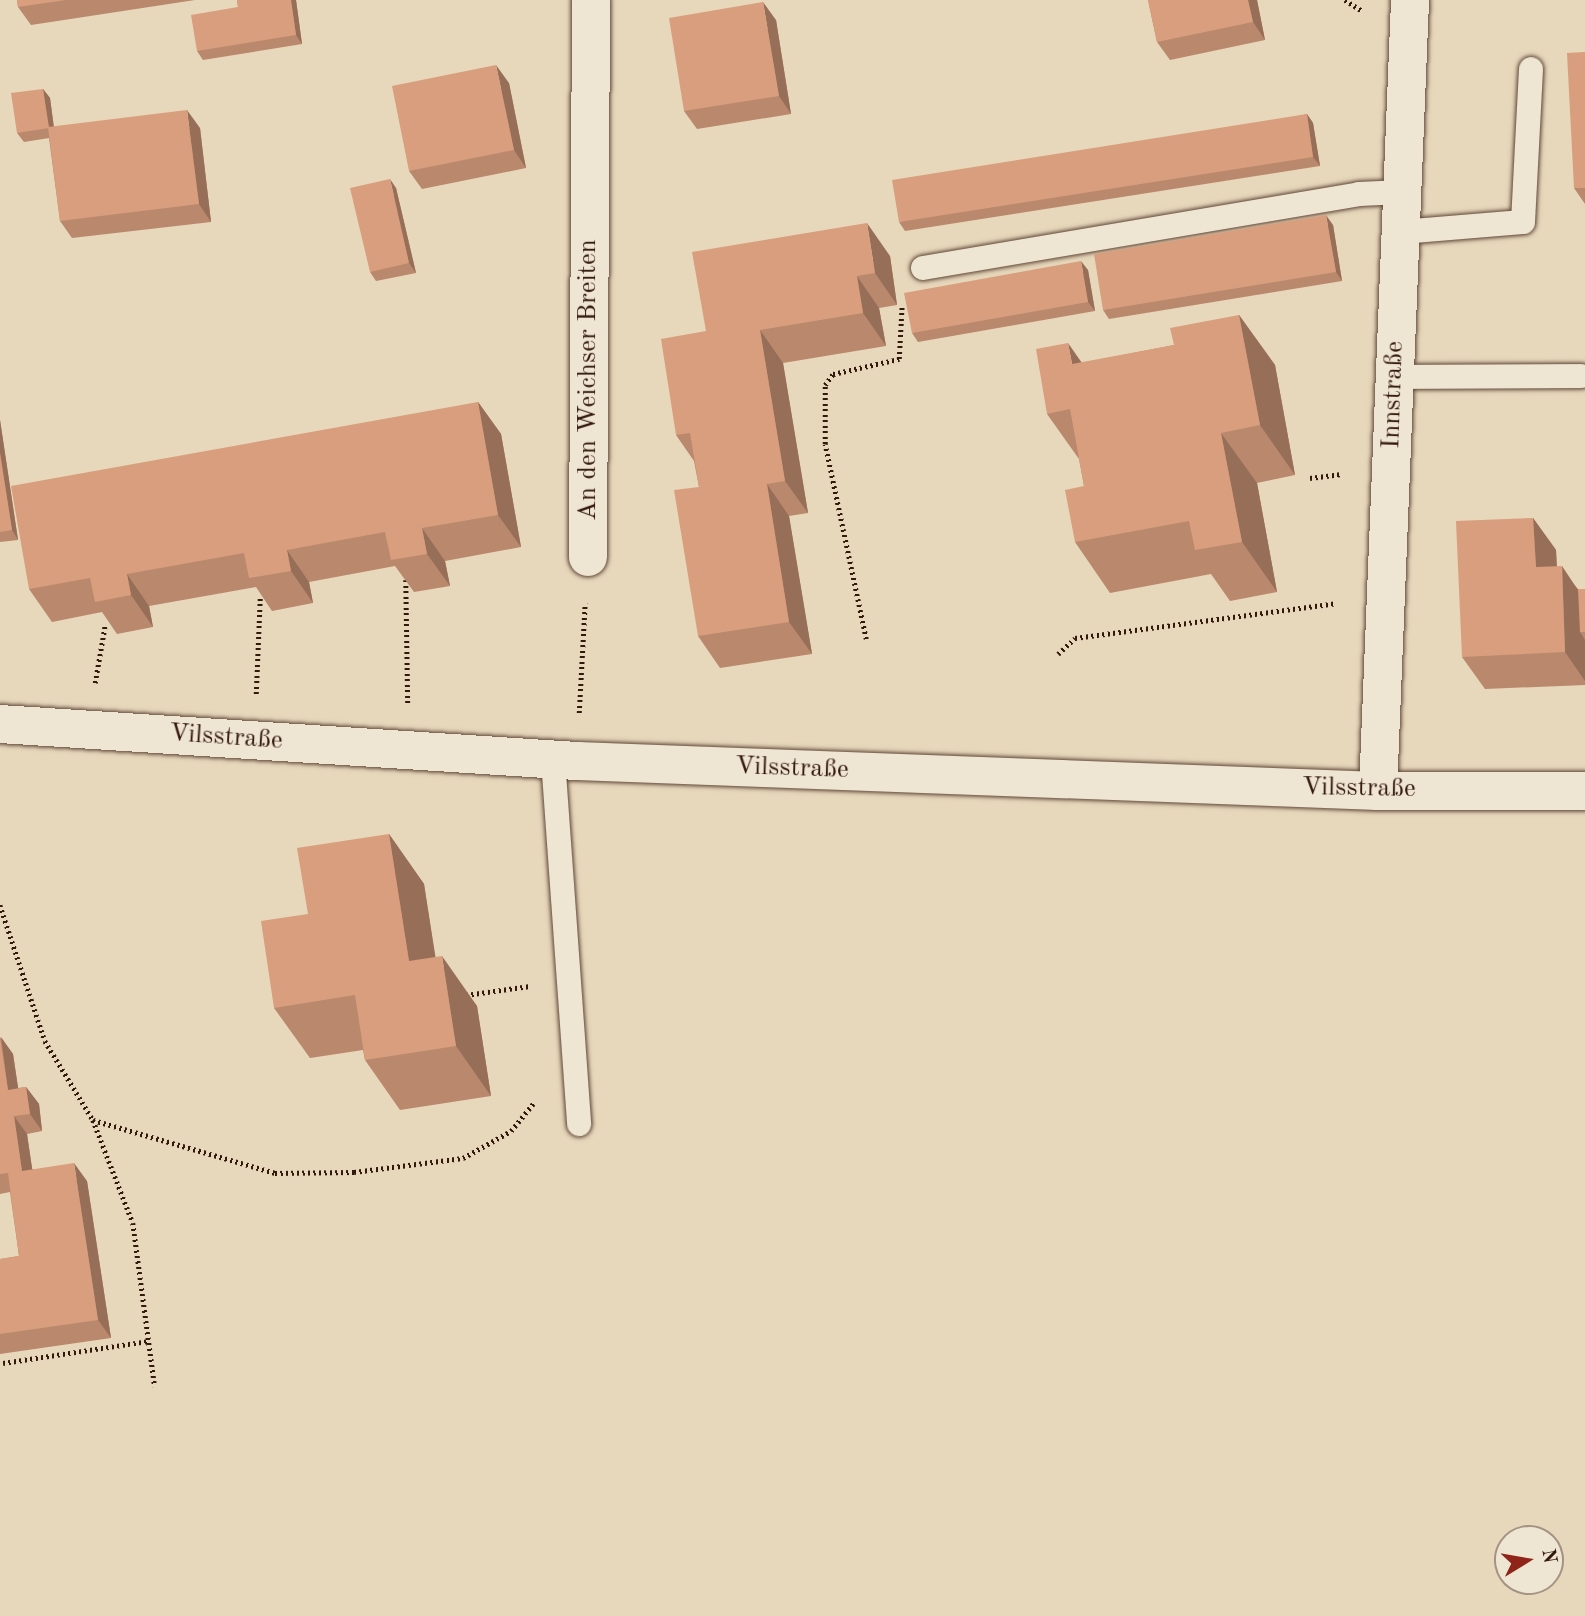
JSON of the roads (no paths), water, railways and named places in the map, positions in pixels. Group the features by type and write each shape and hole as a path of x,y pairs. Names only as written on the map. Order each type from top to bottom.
{"street":[{"name":"An den Weichser Breiten","path":"588,557 591,0"},
{"name":"Innstraße","path":"1378,791 1410,0"},
{"name":"Vilsstraße","path":"0,724 565,760 1378,791 1585,791"}],"lane":[{"path":"1401,232 1523,222 1531,69"},
{"path":"923,268 1359,194 1403,192"},
{"path":"1395,376 1581,376"},
{"path":"565,760 569,981 579,1124"}]}
